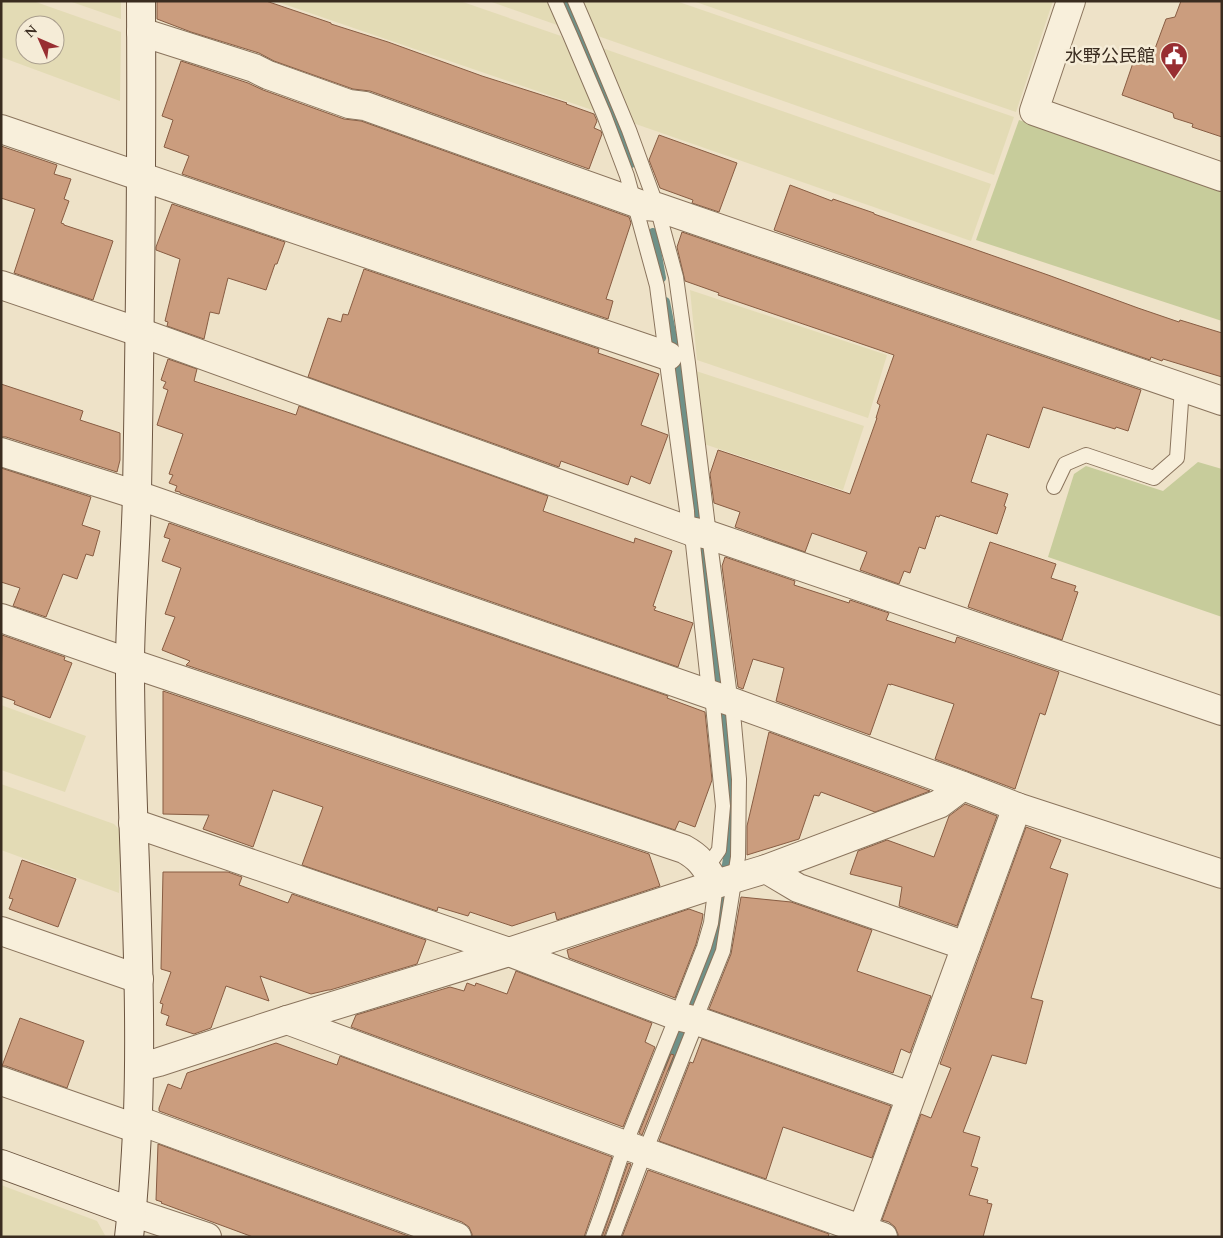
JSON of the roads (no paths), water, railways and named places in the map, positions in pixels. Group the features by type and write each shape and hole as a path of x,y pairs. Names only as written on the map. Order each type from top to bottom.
{"street":[{"path":"130,1224 139,1067 139,979 133,823 130,663 137,495 141,1"},
{"path":"1071,1 1034,110 1222,177"},
{"path":"141,32 254,68 268,75 349,104 365,106 646,205 1222,401"},
{"path":"1,128 668,356"},
{"path":"1,286 139,332 698,532 1222,711"},
{"path":"1,452 137,495 722,699 1017,807 1222,874"},
{"path":"1,618 684,849 693,854 719,877"},
{"path":"139,1067 509,952 719,877 766,869 939,804 963,786"},
{"path":"287,1020 635,1149 872,1233 910,1096 1017,807"},
{"path":"133,823 509,952 687,1019 910,1096"},
{"path":"766,869 798,888 966,946"},
{"path":"1,931 139,979"},
{"path":"1,1081 137,1125 457,1237"},
{"path":"1,1164 130,1224 207,1237"}],"lane":[{"path":"555,1 604,115 627,176 646,205 676,277 688,363 698,532 729,689 722,699 723,806 719,850 719,877 723,951 700,1008 687,1019 635,1149 613,1237"},
{"path":"574,1 629,130 646,205 665,347 668,356 687,511 698,532"},
{"path":"1054,487 1065,464 1086,455 1154,478 1177,458 1182,388"},
{"path":"592,1237 604,1207 635,1149 687,1019 711,922 719,877 738,857 739,779 722,699 708,682 693,544 698,532"}],"waterway":[{"path":"566,1 588,50 631,163"},
{"path":"653,233 661,278"},
{"path":"665,302 677,362 699,518"},
{"path":"667,1066 712,950 729,853 731,778 702,544"}],"place":[{"name":"水野公民館","path":"1174,80"}]}
